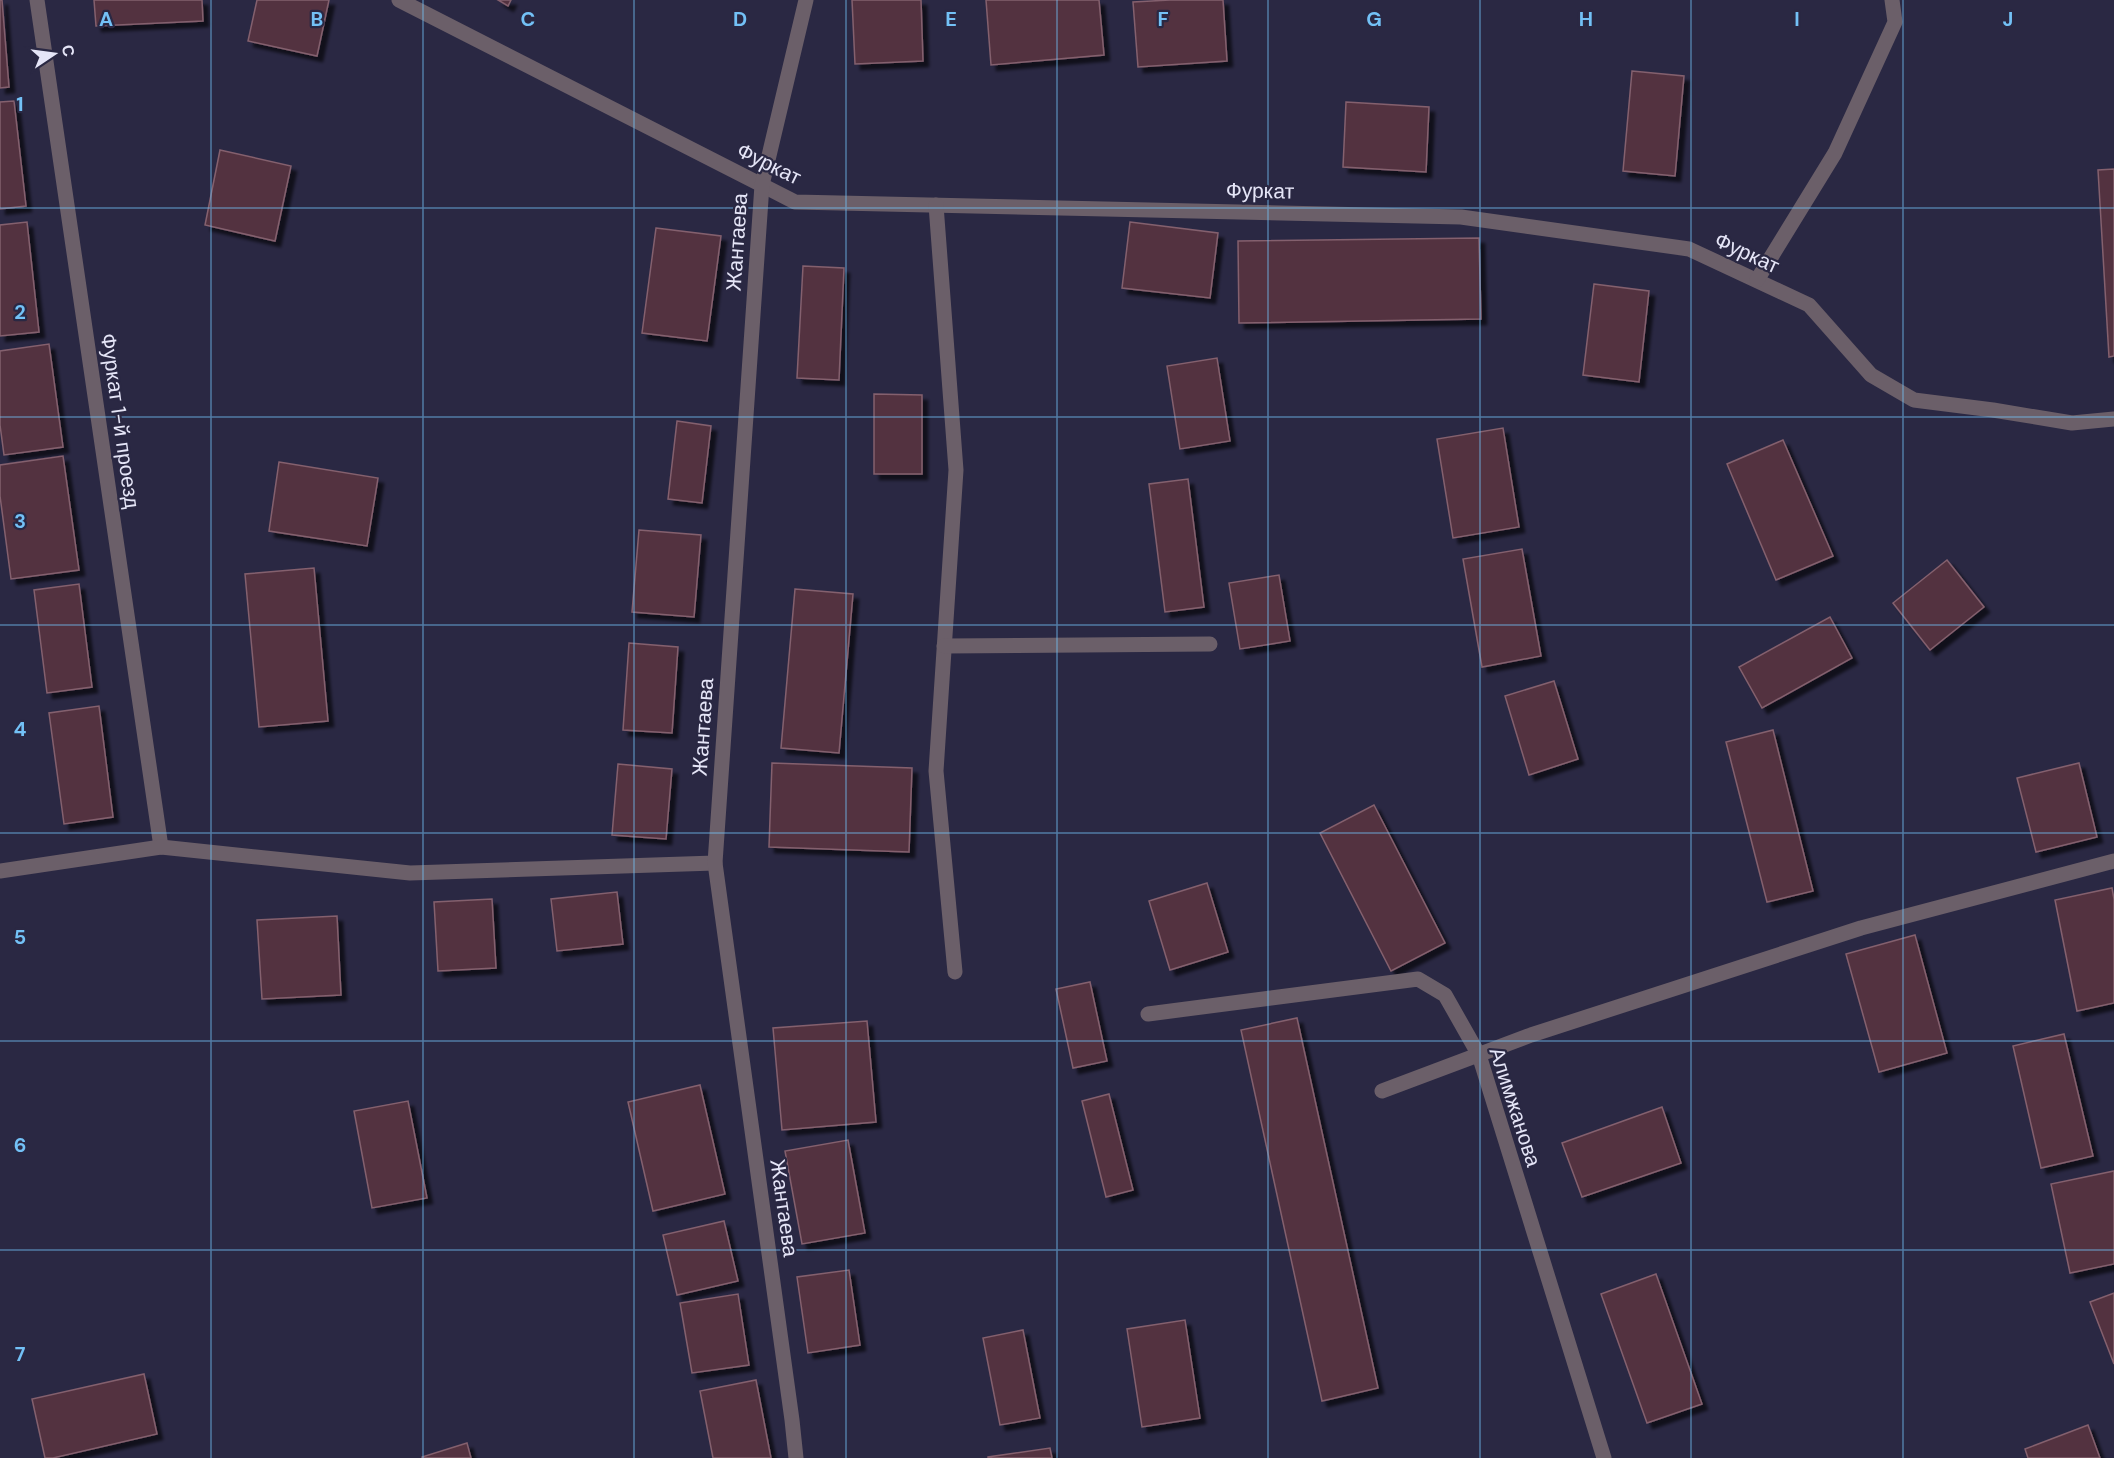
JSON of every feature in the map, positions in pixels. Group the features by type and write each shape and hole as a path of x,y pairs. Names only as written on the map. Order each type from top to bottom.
{"street":[{"name":"Фуркат 1-й проезд","path":"37,0 161,847"},
{"name":"Фуркат","path":"399,0 795,202 1461,217 1689,249 1809,305 1871,375 1914,400 2072,423 2114,418"},
{"name":"Жантаева","path":"796,1458 715,863 762,185 806,0"},
{"path":"1756,280 1835,153 1895,22 1892,0"},
{"path":"936,205 957,470 936,771 955,972"},
{"path":"944,646 1210,644"},
{"path":"0,871 161,847 410,873 715,863"},
{"path":"1382,1091 1531,1035 1861,928 2114,861"},
{"name":"Алимжанова","path":"1148,1014 1418,979 1445,995 1479,1055 1604,1458"}],"building":[{"path":"0,0 2,0 9,87 0,88"},
{"path":"94,0 202,0 203,21 96,26"},
{"path":"257,0 329,0 317,56 248,41"},
{"path":"498,0 511,0 508,6"},
{"path":"852,0 921,0 923,61 855,64"},
{"path":"986,0 1099,0 1104,55 991,65"},
{"path":"1223,0 1227,61 1138,67 1133,2"},
{"path":"1632,71 1684,76 1675,176 1623,171"},
{"path":"14,101 26,206 0,209 0,102"},
{"path":"1346,102 1429,107 1426,172 1343,167"},
{"path":"220,150 291,166 275,241 205,225"},
{"path":"2114,169 2114,356 2109,357 2098,170"},
{"path":"27,222 39,332 0,336 0,225"},
{"path":"1130,222 1218,233 1210,298 1122,288"},
{"path":"656,228 721,236 707,341 642,333"},
{"path":"1479,238 1481,319 1239,323 1238,241"},
{"path":"803,266 844,268 839,380 797,378"},
{"path":"1594,284 1649,291 1639,382 1583,375"},
{"path":"49,344 63,447 4,455 0,425 0,351"},
{"path":"1217,358 1230,441 1180,449 1167,366"},
{"path":"874,394 922,395 922,474 874,474"},
{"path":"677,421 711,426 702,503 668,499"},
{"path":"1503,428 1519,527 1453,538 1437,439"},
{"path":"1783,440 1833,556 1776,580 1727,464"},
{"path":"63,456 79,570 11,579 0,496 0,465"},
{"path":"279,462 378,478 367,546 269,531"},
{"path":"1188,479 1204,607 1165,612 1149,484"},
{"path":"639,530 701,535 694,617 632,612"},
{"path":"1522,549 1541,656 1482,667 1463,559"},
{"path":"1947,560 1984,607 1930,650 1893,603"},
{"path":"314,568 328,721 259,727 245,574"},
{"path":"1279,575 1290,641 1240,649 1229,583"},
{"path":"79,584 92,687 47,693 34,590"},
{"path":"795,589 853,594 839,753 781,748"},
{"path":"1830,617 1852,658 1762,708 1739,667"},
{"path":"629,643 678,647 672,733 623,730"},
{"path":"1554,681 1578,759 1529,775 1505,696"},
{"path":"99,706 113,817 64,824 49,713"},
{"path":"1773,730 1813,891 1767,902 1726,742"},
{"path":"772,763 912,768 909,852 769,847"},
{"path":"2079,763 2097,837 2036,852 2017,778"},
{"path":"618,764 672,769 666,839 612,835"},
{"path":"1374,805 1445,943 1391,971 1320,833"},
{"path":"1207,883 1228,952 1170,970 1149,901"},
{"path":"2112,888 2114,899 2114,1003 2077,1011 2055,900"},
{"path":"617,892 623,944 557,951 551,899"},
{"path":"492,899 496,968 438,971 434,902"},
{"path":"337,916 341,995 262,999 257,920"},
{"path":"1915,935 1947,1053 1879,1072 1846,954"},
{"path":"1090,982 1107,1061 1073,1068 1056,989"},
{"path":"1297,1018 1378,1388 1322,1401 1241,1030"},
{"path":"867,1021 876,1122 782,1130 773,1028"},
{"path":"2064,1034 2093,1156 2041,1168 2013,1046"},
{"path":"700,1085 725,1194 653,1211 628,1102"},
{"path":"1109,1094 1133,1190 1106,1197 1082,1101"},
{"path":"408,1101 427,1198 372,1208 354,1111"},
{"path":"1662,1107 1681,1163 1582,1197 1562,1143"},
{"path":"848,1140 865,1233 802,1244 785,1151"},
{"path":"2114,1171 2114,1264 2070,1273 2051,1184"},
{"path":"724,1221 738,1281 677,1295 663,1235"},
{"path":"849,1270 860,1345 808,1353 797,1277"},
{"path":"1656,1274 1702,1404 1647,1423 1601,1294"},
{"path":"2114,1293 2114,1364 2090,1302"},
{"path":"738,1294 749,1365 692,1373 680,1303"},
{"path":"1185,1320 1200,1418 1142,1427 1127,1329"},
{"path":"1023,1330 1040,1418 1000,1425 983,1338"},
{"path":"144,1374 157,1434 45,1458 32,1399"},
{"path":"756,1380 771,1458 713,1458 700,1391"},
{"path":"2088,1425 2100,1458 2028,1458 2025,1449"},
{"path":"467,1443 471,1458 422,1458 422,1457"},
{"path":"1050,1448 1052,1458 988,1458 988,1457"}]}
